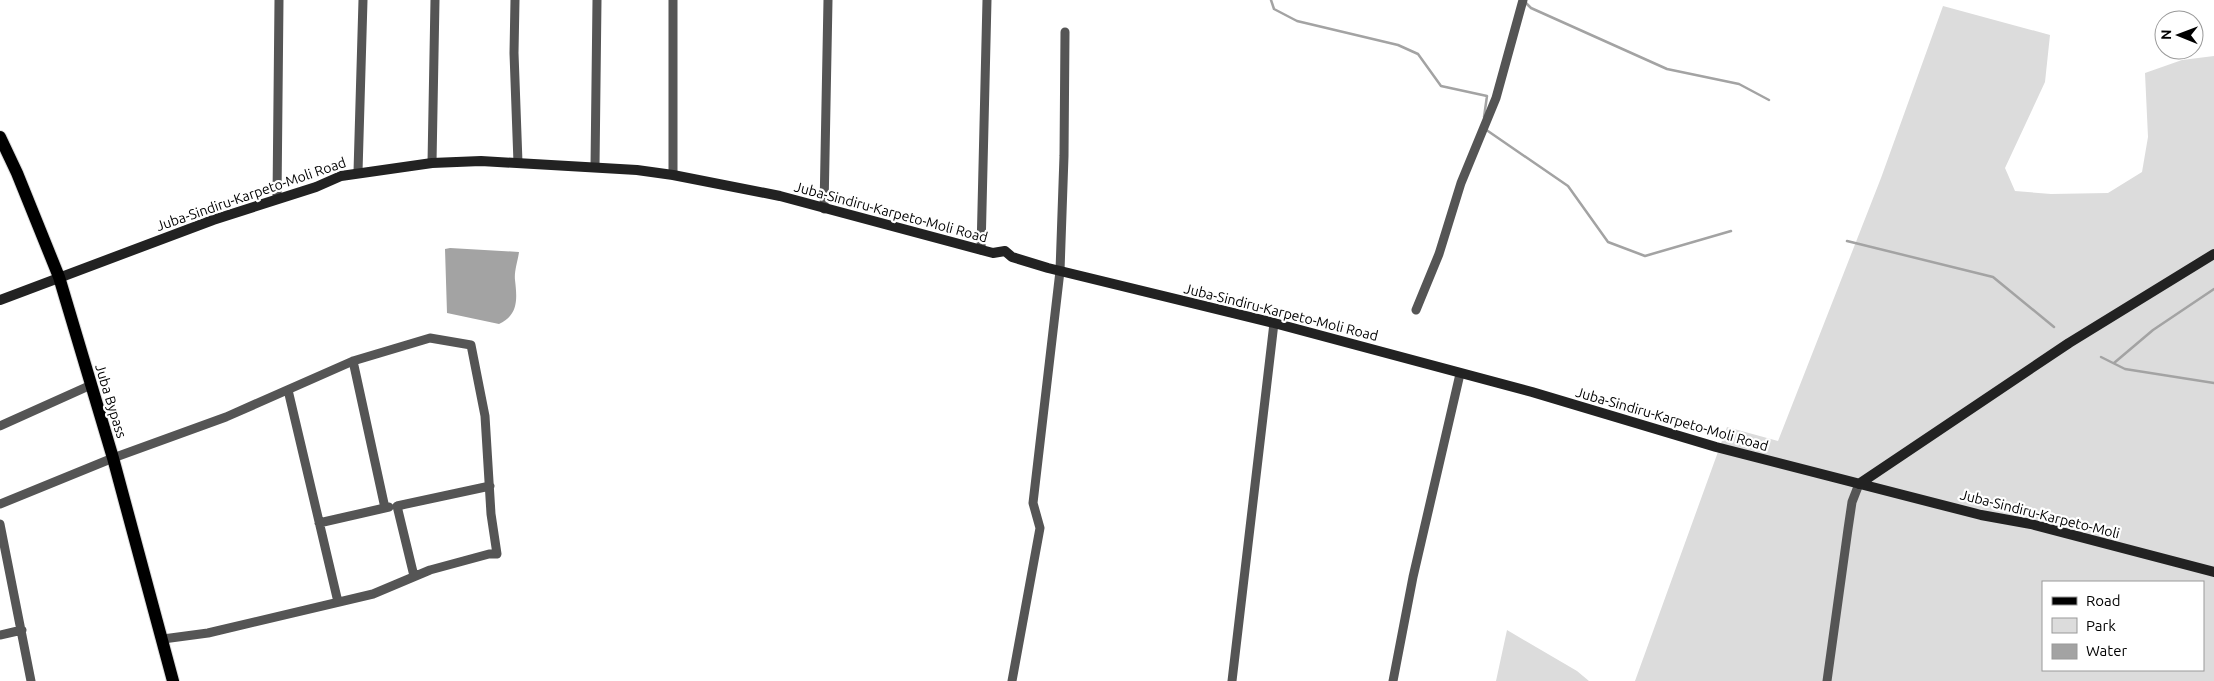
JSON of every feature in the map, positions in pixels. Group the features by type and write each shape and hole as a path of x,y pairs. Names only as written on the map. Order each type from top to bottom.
{"main road":[{"name":"Juba Bypass","path":"0,137 18,173 59,277 113,458 174,681"},
{"name":"Juba-Sindiru-Karpeto-Moli Road","path":"0,300 277,198 358,172 432,163 518,163 595,167 673,175 780,196 993,253 1005,251 1012,258 1274,323 1532,392 1716,447 1859,484"},
{"path":"1859,484 2069,344 2214,254"},
{"name":"Juba-Sindiru-Karpeto-Moli","path":"1859,484 1981,515 2031,524 2214,572"}],"street":[{"path":"277,198 279,0"},
{"path":"358,172 363,0"},
{"path":"432,163 435,0"},
{"path":"515,0 514,53 518,163"},
{"path":"595,167 597,0"},
{"path":"672,0 673,175"},
{"path":"824,209 828,0"},
{"path":"981,250 987,0"},
{"path":"1416,310 1438,254 1464,175 1496,98 1523,0"},
{"path":"1012,681 1040,528 1034,504 1060,271 1064,156 1065,32"},
{"path":"1232,681 1274,323"},
{"path":"0,504 113,458 226,417 353,361 430,338 471,345 485,416 491,514 497,554 489,554 414,576 373,594 208,633 163,639"},
{"path":"353,361 385,508"},
{"path":"1393,681 1412,577 1460,374"},
{"path":"0,426 90,385"},
{"path":"288,390 338,602"},
{"path":"1827,681 1852,502 1859,484"},
{"path":"319,523 490,486"},
{"path":"397,506 414,576"},
{"path":"0,524 32,681"},
{"path":"0,635 22,630"}],"green space":[{"path":"1943,6 2050,35 2045,82 2005,168 2015,191 2051,194 2108,193 2142,172 2148,137 2145,73 2182,60 2204,60 2204,57 2214,56 2214,681 1635,681 1727,427 1778,441 1881,178"},
{"path":"1507,630 1577,671 1589,681 1496,681"}],"water":[{"path":"445,249 519,252 515,273 515,305 506,320 499,324 447,313"}],"waterway":[{"path":"1271,0 1274,9 1297,21 1398,45 1418,54 1441,86 1487,96 1484,117"},
{"path":"1525,2 1531,8 1667,69 1739,84 1769,100"},
{"path":"1485,129 1568,186 1608,242 1645,256 1731,231"},
{"path":"1847,241 1993,277 2054,327"},
{"path":"2114,363 2153,330 2214,289"},
{"path":"2101,357 2125,369 2214,383"}]}
